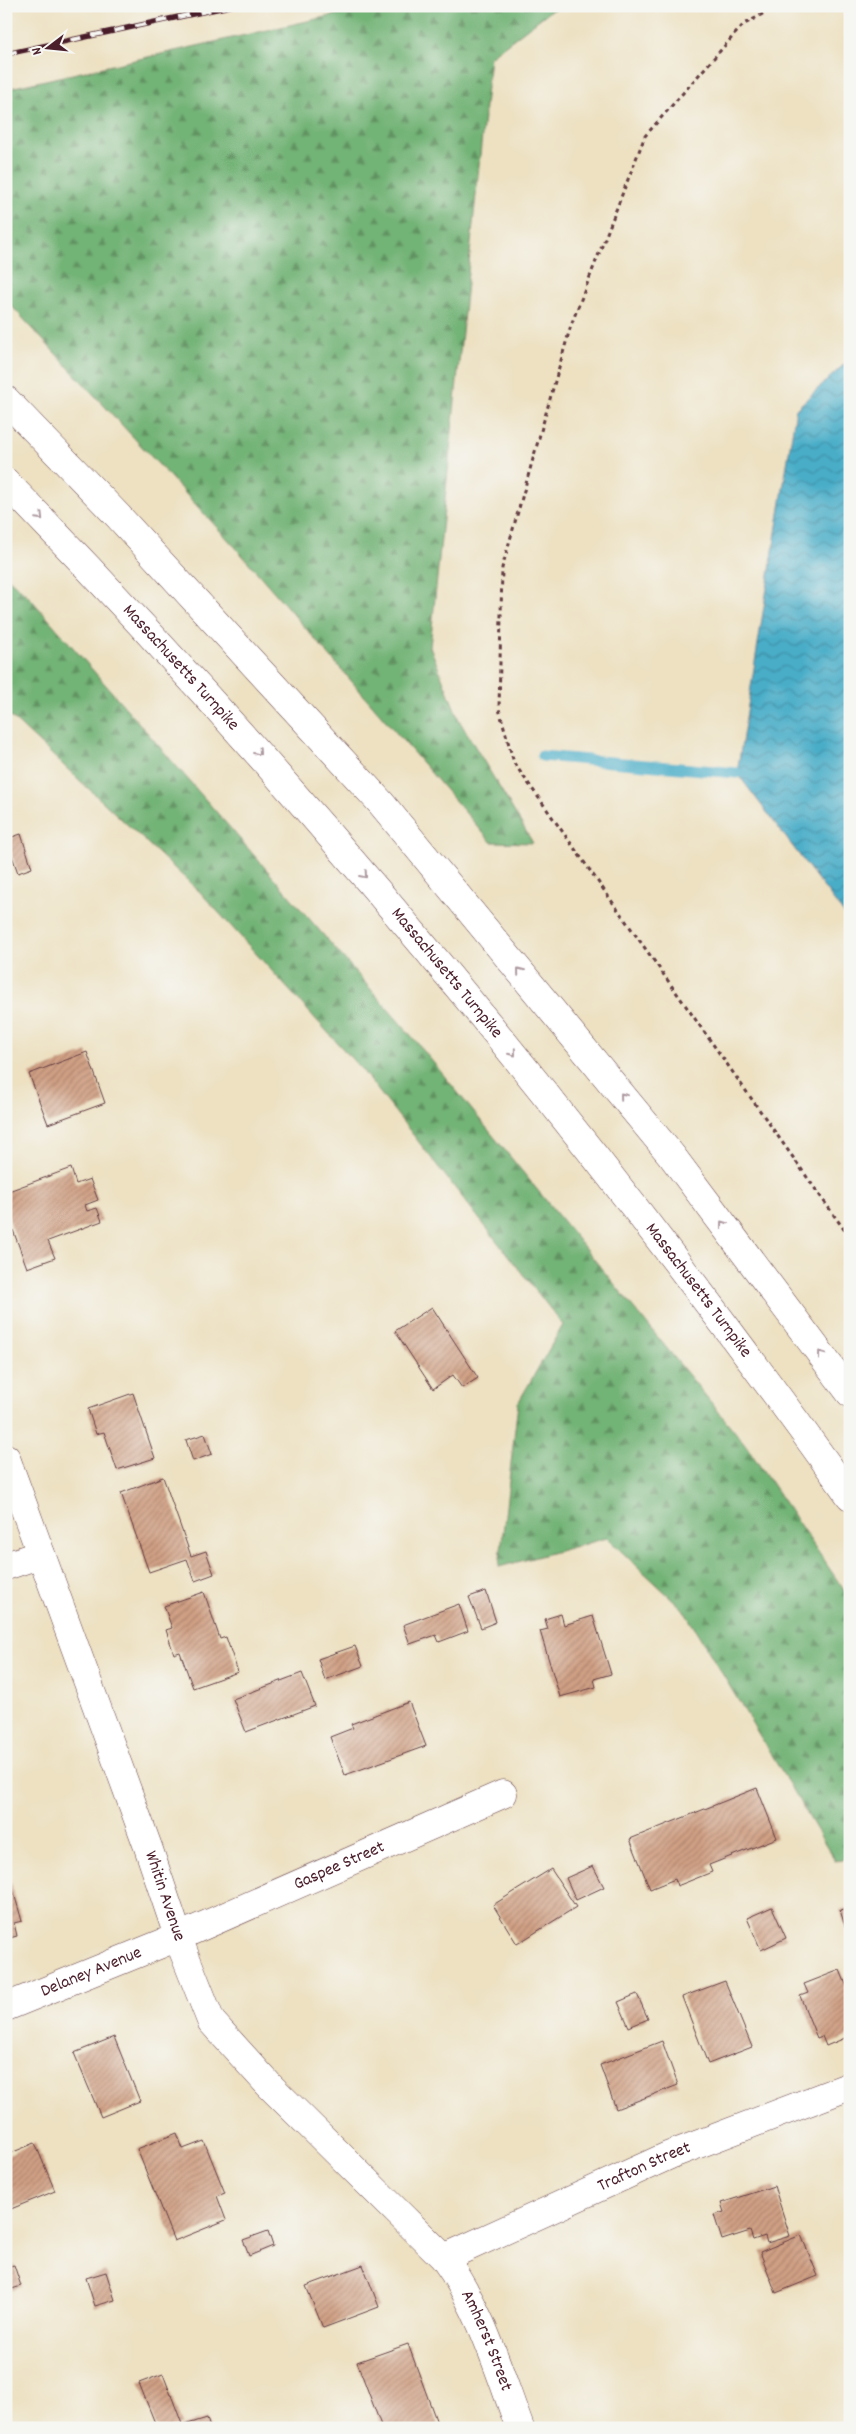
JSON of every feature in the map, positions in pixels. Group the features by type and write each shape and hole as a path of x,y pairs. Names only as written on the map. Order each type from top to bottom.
{"main road":[{"path":"6,400 118,516 381,803 672,1156 850,1393"},
{"name":"Massachusetts Turnpike","path":"6,482 112,591 246,737 503,1040 692,1280 850,1496"},
{"name":"Whitin Avenue","path":"6,1458 148,1847 178,1937 211,2021 268,2086 444,2258"},
{"path":"6,1566 41,1554"},
{"name":"Gaspee Street","path":"178,1937 503,1794"},
{"name":"Delaney Avenue","path":"6,2007 178,1937"},
{"name":"Trafton Street","path":"444,2258 670,2155 850,2086"},
{"name":"Amherst Street","path":"444,2258 462,2284 479,2318 520,2428"}],"path":[{"path":"777,6 743,25 645,136 571,325 502,568 499,709 514,763 850,1238"}],"green space":[{"path":"374,6 563,6 550,11 490,57 430,647 459,720 533,843 491,842 236,548 6,300 6,89"},
{"path":"6,576 30,598 414,1039 745,1444 850,1599 850,1858 835,1860 683,1609 607,1538 499,1567 518,1403 563,1325 362,1070 200,892 6,712"}],"water":[{"path":"850,359 850,922 737,773 796,409"}],"building":[{"path":"21,834 32,868 18,873 6,839"},
{"path":"87,1052 105,1103 48,1124 29,1074"},
{"path":"71,1168 76,1184 90,1179 98,1200 85,1205 87,1211 97,1208 102,1221 48,1241 55,1258 27,1268 6,1211 6,1192"},
{"path":"432,1307 478,1378 462,1388 453,1375 433,1389 395,1331"},
{"path":"133,1393 155,1458 117,1470 104,1432 96,1434 88,1409"},
{"path":"205,1434 212,1454 193,1461 186,1440"},
{"path":"163,1477 191,1556 206,1551 214,1574 195,1581 187,1559 149,1572 121,1493"},
{"path":"486,1591 496,1622 481,1628 469,1597"},
{"path":"204,1592 220,1639 226,1637 238,1672 193,1688 180,1652 174,1654 166,1630 172,1628 164,1606"},
{"path":"459,1604 468,1631 439,1642 436,1635 410,1644 403,1625"},
{"path":"561,1614 564,1625 593,1616 611,1674 594,1679 596,1687 560,1697 540,1631 548,1629 545,1619"},
{"path":"355,1646 363,1666 325,1680 318,1659"},
{"path":"302,1673 315,1706 246,1732 233,1699"},
{"path":"409,1702 426,1746 345,1775 330,1737 353,1728 351,1724"},
{"path":"757,1788 777,1838 709,1865 712,1872 677,1886 675,1879 650,1889 630,1839"},
{"path":"593,1866 604,1887 576,1900 566,1878"},
{"path":"551,1869 576,1907 517,1944 493,1905"},
{"path":"11,1883 22,1921 14,1923 17,1936 6,1939 6,1885"},
{"path":"772,1907 786,1938 761,1950 747,1918"},
{"path":"850,1907 850,1939 849,1939 840,1910"},
{"path":"840,1970 850,1994 850,2036 826,2046 822,2036 817,2038 800,1996 808,1993 804,1984"},
{"path":"725,1981 752,2047 708,2064 682,1997"},
{"path":"637,1994 648,2019 629,2027 618,2002"},
{"path":"114,2037 140,2101 101,2117 74,2053"},
{"path":"662,2041 678,2085 616,2109 600,2065"},
{"path":"177,2133 183,2149 204,2141 225,2193 217,2196 226,2220 174,2241 137,2149"},
{"path":"35,2143 55,2191 6,2211 6,2155"},
{"path":"774,2186 790,2236 767,2243 765,2236 753,2240 750,2231 722,2240 714,2215 724,2212 721,2203"},
{"path":"268,2231 273,2246 249,2256 243,2240"},
{"path":"801,2235 818,2276 776,2293 760,2252"},
{"path":"14,2265 21,2286 6,2291 6,2267"},
{"path":"363,2265 379,2307 323,2328 306,2286"},
{"path":"106,2272 115,2300 95,2306 86,2278"},
{"path":"408,2344 439,2428 382,2428 357,2362"},
{"path":"163,2374 182,2424 172,2428 157,2428 139,2383"},
{"path":"207,2418 210,2428 178,2428 178,2427"}],"waterway":[{"path":"542,756 737,773"}],"railway":[{"path":"6,54 230,6"}]}
